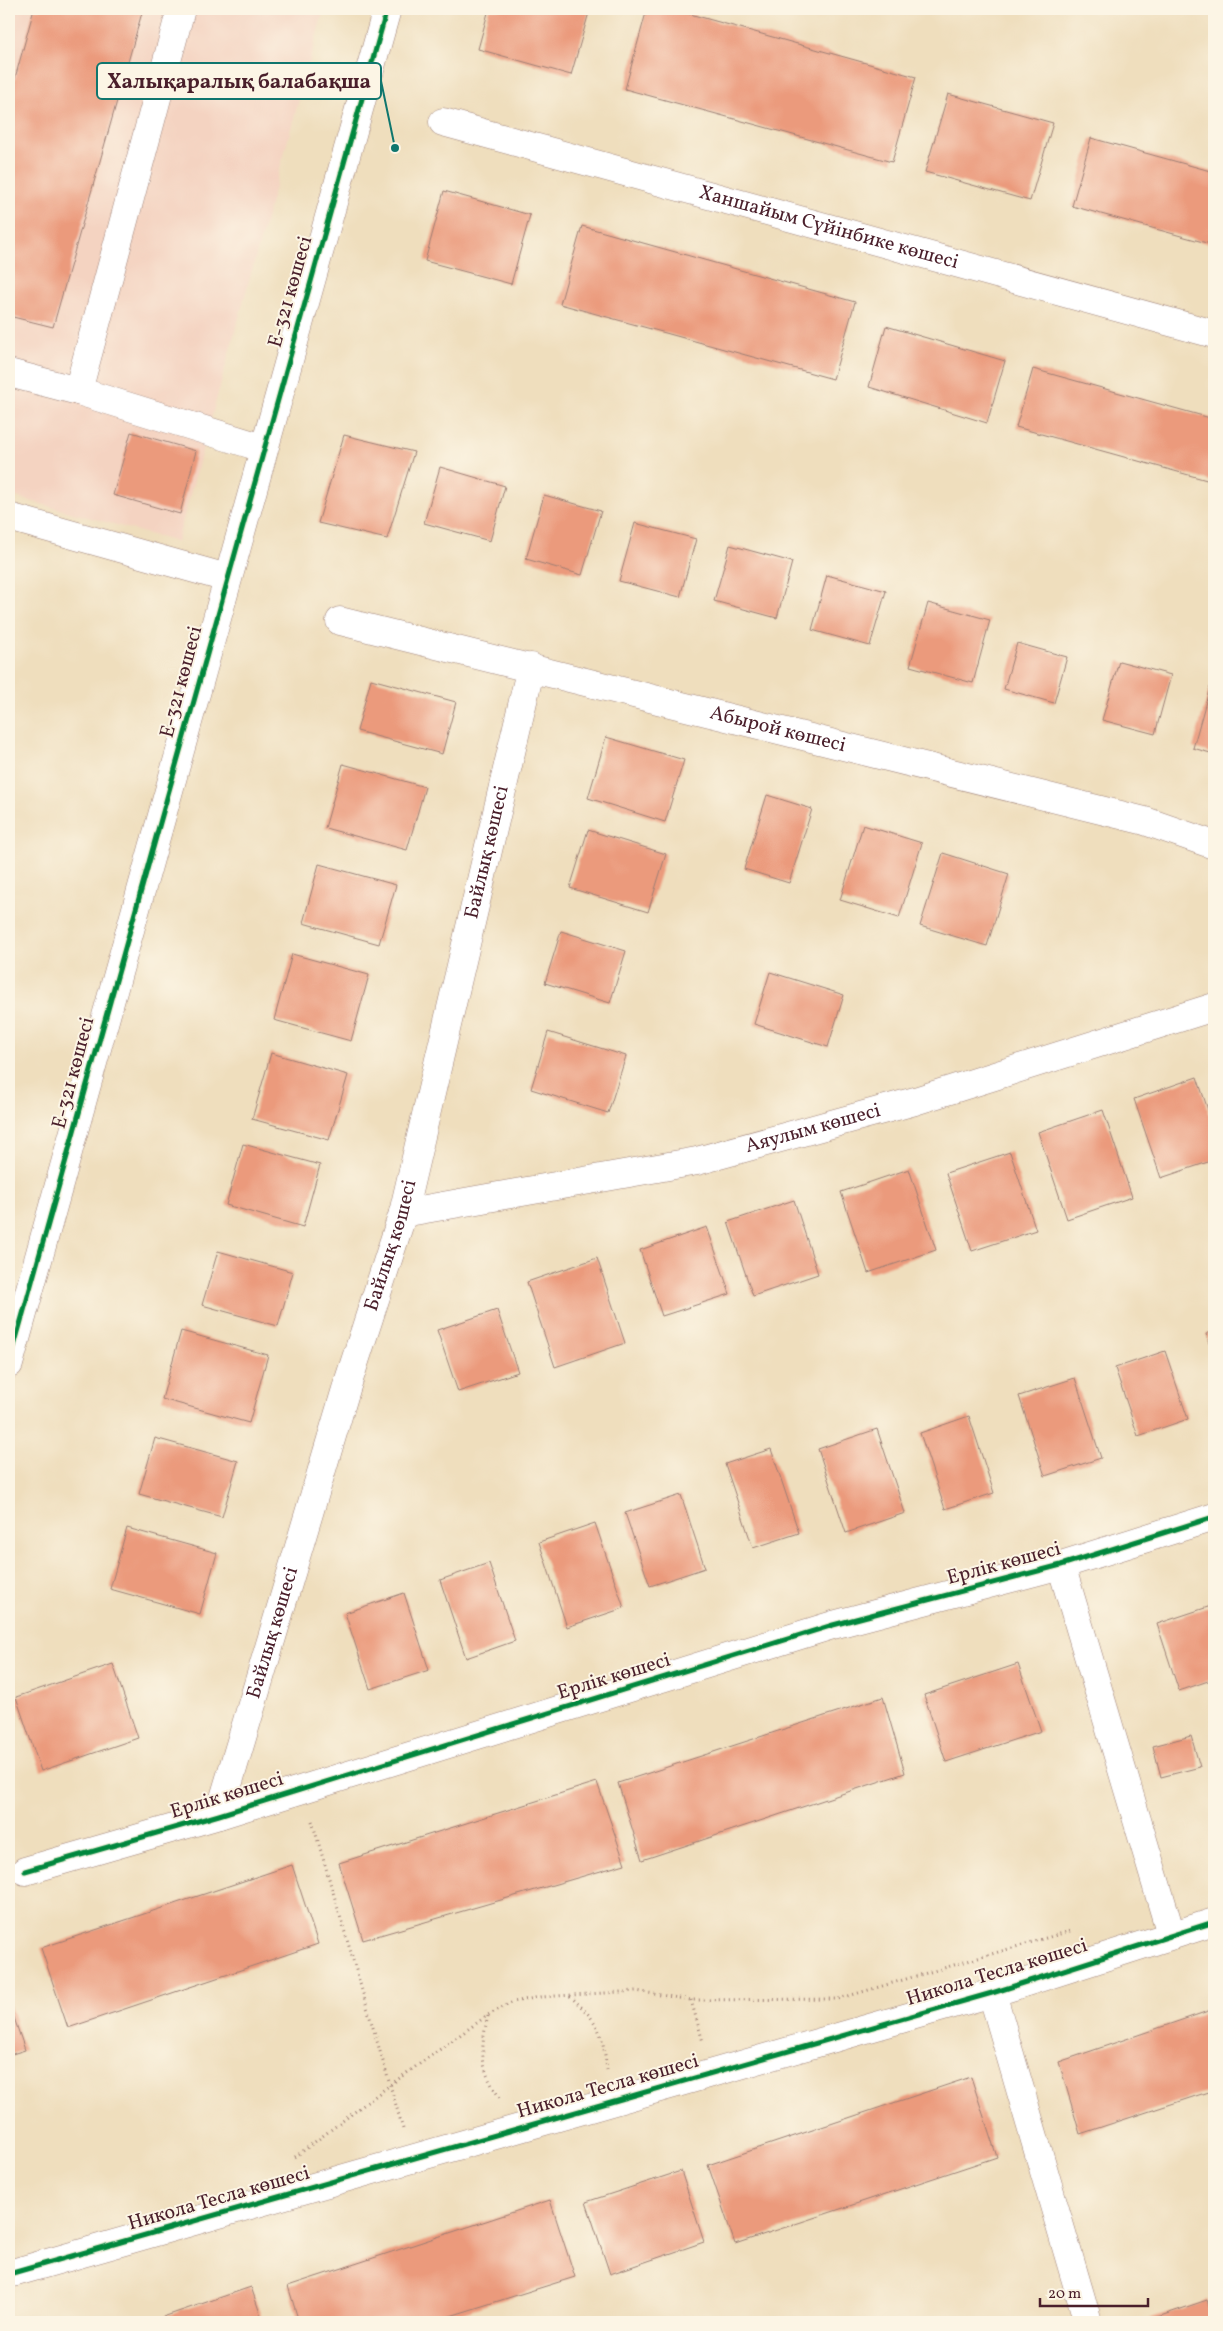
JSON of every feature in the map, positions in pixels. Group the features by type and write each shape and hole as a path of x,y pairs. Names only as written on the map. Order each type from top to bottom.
{"street":[{"path":"78,391 181,9"},
{"name":"Е-321 көшесі","path":"9,1364 387,9"},
{"name":"Ханшайым Сүйінбике көшесі","path":"444,122 1214,334"},
{"path":"9,373 78,391 263,448"},
{"path":"9,517 227,578"},
{"name":"Абырой көшесі","path":"340,621 1145,821 1214,845"},
{"name":"Байлық көшесі","path":"219,1815 346,1389 403,1213 531,667"},
{"name":"Аяулым көшесі","path":"403,1213 696,1161 915,1101 1214,1007"},
{"name":"Ерлік көшесі","path":"25,1871 219,1815 833,1625 1061,1565 1214,1517"},
{"path":"1061,1565 1171,1934"},
{"name":"Никола Тесла көшесі","path":"9,2274 992,1993 1171,1934 1214,1922"},
{"path":"992,1993 1088,2322"}],"path":[{"path":"303,1789 412,2159"},
{"path":"290,2161 390,2084 488,2015 513,2002 540,1996 570,1996 636,1991 691,2000 838,1999 1076,1929"},
{"path":"570,1996 593,2018 602,2039 607,2070 607,2103"},
{"path":"691,2000 711,2073"},
{"path":"488,2015 481,2044 484,2066 496,2093 521,2128"}],"shaded area":[{"path":"9,9 324,9 177,542 9,495"}],"building":[{"path":"34,9 143,9 53,327 9,316 9,100"},
{"path":"489,9 590,9 571,75 478,49"},
{"path":"647,9 672,9 916,77 892,162 625,89"},
{"path":"948,94 1053,123 1030,201 925,172"},
{"path":"1091,138 1214,172 1214,245 1072,206"},
{"path":"444,191 530,215 511,284 425,261"},
{"path":"582,226 855,302 833,379 560,304"},
{"path":"886,326 1005,361 987,423 869,387"},
{"path":"1033,369 1214,419 1214,482 1016,427"},
{"path":"131,432 196,451 180,514 113,495"},
{"path":"344,435 414,452 387,539 318,523"},
{"path":"440,467 505,486 490,541 424,523"},
{"path":"544,495 601,511 582,575 526,559"},
{"path":"635,523 696,539 680,597 619,581"},
{"path":"730,545 792,562 777,618 714,601"},
{"path":"827,575 886,591 870,646 812,630"},
{"path":"928,603 990,620 973,683 910,666"},
{"path":"1017,643 1067,657 1054,703 1004,689"},
{"path":"1119,661 1171,675 1155,734 1102,720"},
{"path":"371,679 456,702 442,754 357,731"},
{"path":"1210,687 1214,688 1214,754 1193,748"},
{"path":"606,737 684,760 665,822 588,798"},
{"path":"343,764 425,787 407,850 325,828"},
{"path":"767,795 812,809 789,883 744,869"},
{"path":"863,825 922,843 899,918 840,900"},
{"path":"588,830 666,854 648,912 570,888"},
{"path":"943,853 1009,874 987,946 920,926"},
{"path":"319,864 396,885 379,944 303,923"},
{"path":"561,931 626,951 610,1003 545,983"},
{"path":"292,954 369,975 351,1041 274,1020"},
{"path":"770,972 844,995 828,1047 754,1024"},
{"path":"548,1032 626,1056 608,1113 531,1089"},
{"path":"271,1053 348,1075 329,1140 252,1119"},
{"path":"1197,1077 1214,1128 1214,1160 1161,1178 1134,1099"},
{"path":"1103,1110 1132,1197 1067,1219 1038,1132"},
{"path":"243,1144 320,1165 303,1227 226,1205"},
{"path":"1010,1152 1036,1230 972,1251 946,1173"},
{"path":"909,1169 936,1250 868,1273 841,1192"},
{"path":"794,1200 818,1274 753,1296 728,1222"},
{"path":"707,1227 730,1294 662,1316 640,1250"},
{"path":"218,1251 293,1272 278,1326 202,1305"},
{"path":"597,1258 625,1343 555,1367 527,1282"},
{"path":"497,1310 518,1372 458,1392 437,1330"},
{"path":"181,1331 268,1355 249,1423 162,1399"},
{"path":"1214,1331 1214,1358 1206,1334"},
{"path":"1165,1351 1188,1419 1138,1436 1115,1368"},
{"path":"1075,1378 1101,1458 1045,1476 1019,1396"},
{"path":"969,1416 994,1493 945,1509 920,1433"},
{"path":"877,1429 905,1513 846,1533 818,1449"},
{"path":"155,1438 238,1461 222,1517 139,1494"},
{"path":"771,1449 799,1533 753,1548 725,1464"},
{"path":"681,1495 705,1568 650,1586 625,1513"},
{"path":"595,1523 624,1608 567,1627 539,1542"},
{"path":"127,1528 217,1553 200,1614 110,1589"},
{"path":"489,1563 515,1641 466,1658 440,1580"},
{"path":"404,1593 429,1670 370,1689 345,1613"},
{"path":"1214,1605 1214,1679 1179,1691 1157,1624"},
{"path":"113,1664 138,1738 41,1771 16,1697"},
{"path":"1018,1664 1041,1731 946,1762 924,1695"},
{"path":"883,1697 905,1773 642,1860 618,1783"},
{"path":"1191,1736 1200,1767 1161,1777 1153,1746"},
{"path":"597,1782 625,1864 363,1940 339,1863"},
{"path":"292,1865 318,1944 68,2028 41,1948"},
{"path":"9,2003 25,2050 9,2055"},
{"path":"1214,2009 1214,2090 1080,2134 1059,2062"},
{"path":"971,2077 997,2157 735,2244 708,2165"},
{"path":"681,2171 704,2242 610,2274 586,2202"},
{"path":"550,2200 575,2277 431,2322 299,2322 288,2286"},
{"path":"251,2287 263,2322 158,2322 157,2319"},
{"path":"1207,2300 1214,2322 1143,2322"}],"cycle path":[{"path":"9,1364 387,9"},
{"path":"25,1871 219,1815 833,1625 1061,1565 1214,1517"},
{"path":"9,2274 992,1993 1214,1922"}],"place":[{"name":"Халықаралық балабақша","path":"395,148"}]}
